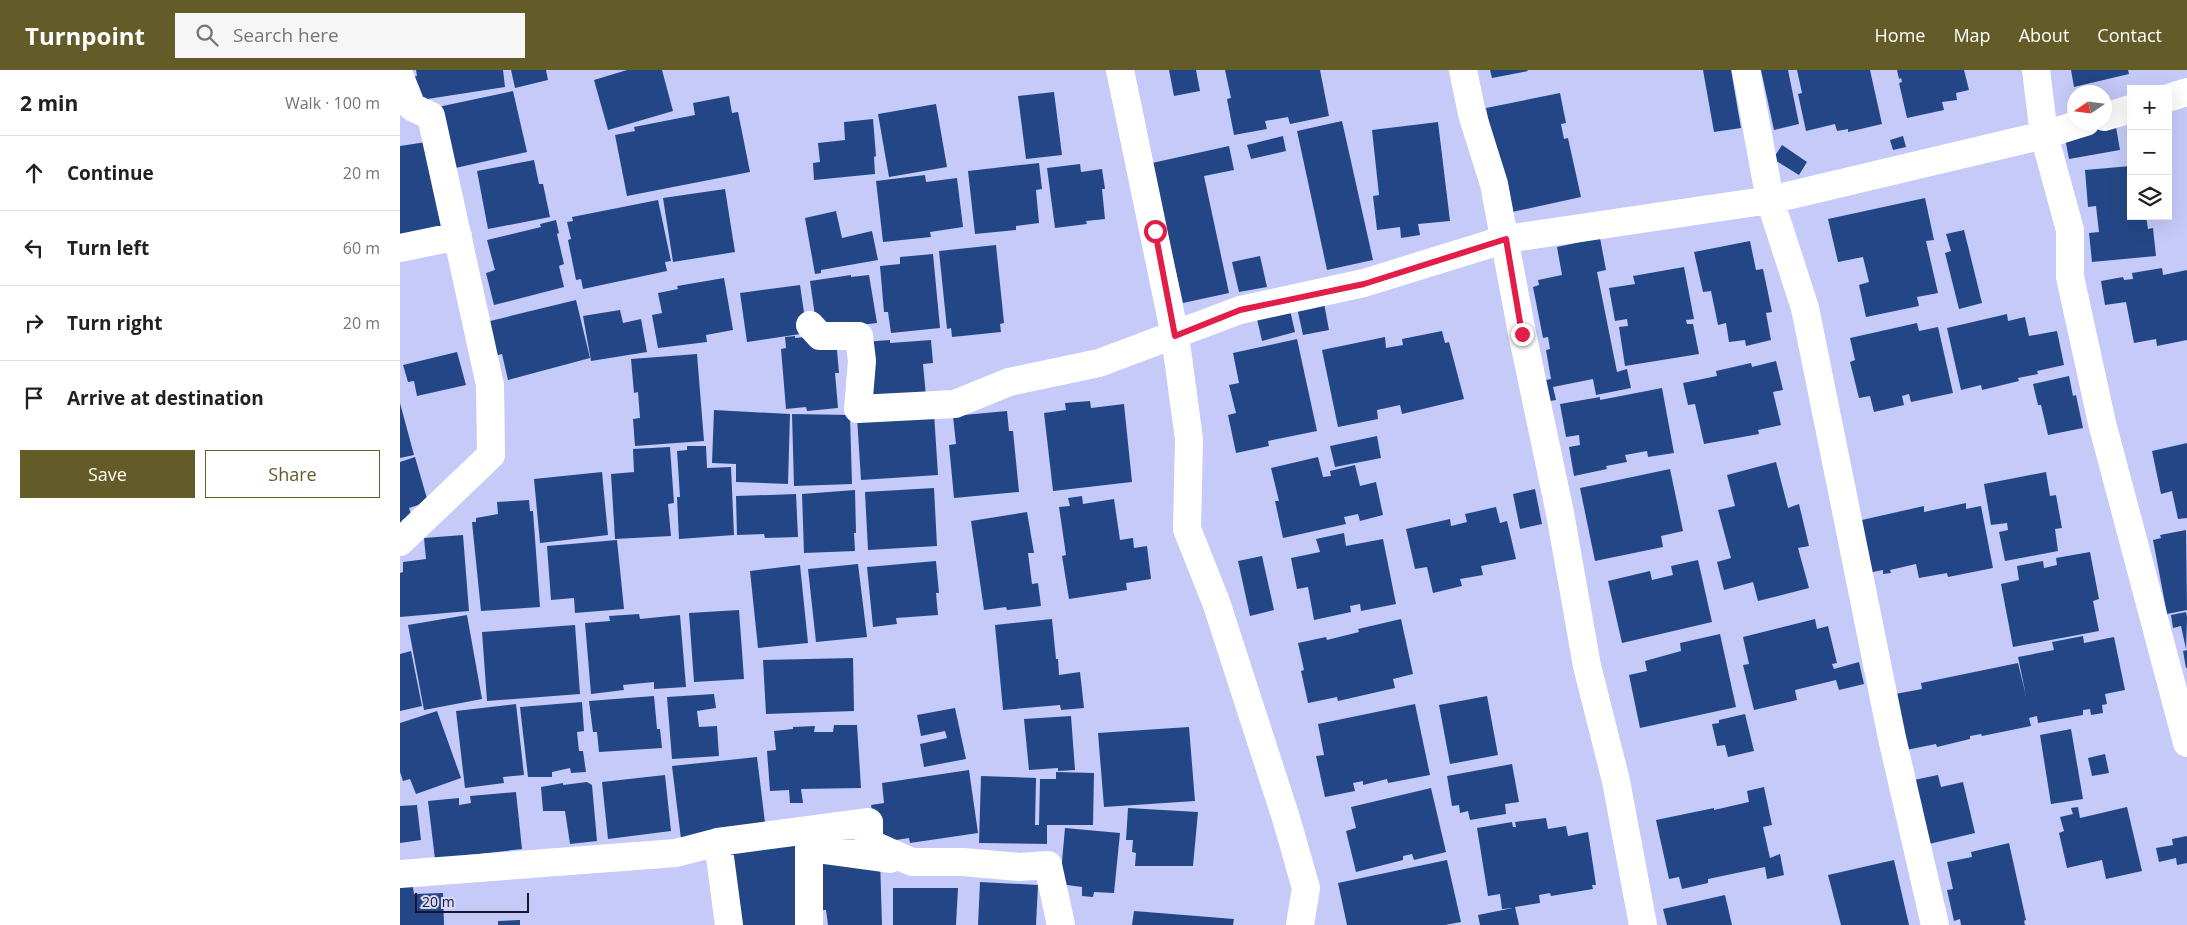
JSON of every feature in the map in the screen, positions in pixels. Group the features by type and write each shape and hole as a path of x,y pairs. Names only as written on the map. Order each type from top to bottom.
{"street":[{"path":"1120,70 1175,336 1189,439 1187,529 1216,602 1286,818 1306,888 1300,925"},
{"path":"1463,70 1472,114 1494,184 1506,239 1522,334 1560,513 1587,666 1616,781 1643,925"},
{"path":"1746,70 1770,200 1805,308 1892,738 1935,925"},
{"path":"2036,70 2044,135 2070,230 2070,277 2102,423 2187,743"},
{"path":"400,77 412,107 432,116 490,386 492,455 400,542"},
{"path":"2172,97 2187,92"},
{"path":"2112,115 2127,110"},
{"path":"810,325 820,336 859,336 862,362 858,409 956,404 1010,382 1099,363 1240,310 1364,284 1506,239 1770,200 2067,128"},
{"path":"400,248 458,236"},
{"path":"400,874 676,853 718,842 869,822 869,844 912,862"},
{"path":"718,842 729,925"},
{"path":"809,925 809,848 912,862 963,862 1019,867 1048,866 1062,925"}],"building":[{"path":"416,70 503,70 505,87 421,100 411,77 417,76"},
{"path":"511,70 546,70 548,80 515,88"},
{"path":"627,70 662,70 673,111 608,130 594,80"},
{"path":"1169,70 1196,70 1200,91 1174,96"},
{"path":"1225,70 1320,70 1329,116 1290,124 1288,117 1265,121 1267,129 1234,135 1227,99 1231,98"},
{"path":"1490,70 1527,70 1528,71 1492,78"},
{"path":"1703,70 1731,70 1741,128 1714,132"},
{"path":"1761,70 1788,70 1799,124 1774,130"},
{"path":"1797,70 1870,70 1882,124 1848,132 1848,129 1837,131 1835,124 1806,131 1798,94 1802,93"},
{"path":"1897,70 1964,70 1969,90 1956,93 1957,100 1942,102 1944,110 1907,118 1899,83 1902,82 1901,78 1899,79"},
{"path":"2071,70 2128,70 2129,74 2082,85 2074,85"},
{"path":"513,91 527,152 451,169 438,107"},
{"path":"1054,92 1062,155 1026,159 1018,96"},
{"path":"1560,93 1566,123 1561,124 1564,139 1568,138 1581,197 1512,212 1496,157 1486,108"},
{"path":"729,96 732,113 738,112 750,172 627,196 615,135 635,131 634,127 695,115 693,103"},
{"path":"936,104 947,167 889,177 878,114"},
{"path":"873,119 876,156 874,157 875,174 814,180 813,163 820,162 818,143 845,140 844,122"},
{"path":"1342,121 1373,260 1327,270 1297,131"},
{"path":"2115,121 2120,150 2069,159 2064,133 2077,130 2112,130 2112,122"},
{"path":"1438,122 1450,221 1418,224 1420,235 1401,238 1400,227 1377,230 1373,196 1379,195 1372,130"},
{"path":"1283,136 1286,151 1251,159 1247,145"},
{"path":"1903,136 1906,147 1893,150 1890,140"},
{"path":"433,141 448,231 400,241 400,146"},
{"path":"1782,145 1807,162 1799,175 1773,159"},
{"path":"1229,146 1234,170 1204,176 1229,293 1183,303 1152,163"},
{"path":"534,160 539,184 543,184 550,217 488,229 477,171"},
{"path":"1039,163 1042,189 1036,190 1039,223 1016,226 1016,230 975,234 968,171"},
{"path":"1080,164 1081,172 1102,169 1105,189 1102,189 1105,219 1086,221 1087,224 1055,228 1047,168"},
{"path":"2127,166 2127,220 2147,220 2148,229 2153,228 2156,256 2092,262 2089,233 2099,232 2096,206 2088,207 2085,170"},
{"path":"925,175 926,182 957,178 963,227 930,232 931,237 883,242 876,181"},
{"path":"725,189 735,252 673,262 663,198"},
{"path":"1925,198 1934,240 1926,241 1938,293 1917,297 1919,306 1866,317 1859,285 1869,282 1863,257 1838,262 1828,219"},
{"path":"658,200 671,261 665,262 667,271 583,289 581,279 576,280 568,240 571,239 567,222 573,221 572,217"},
{"path":"836,211 842,238 872,231 878,260 821,270 821,273 815,274 805,218"},
{"path":"556,220 559,233 557,234 564,264 559,266 564,287 494,305 486,273 495,270 487,240 541,227 540,224"},
{"path":"1964,230 1982,303 1959,309 1945,253 1951,251 1946,234"},
{"path":"1600,238 1606,270 1597,272 1617,372 1627,369 1631,388 1596,395 1593,379 1553,387 1556,400 1544,402 1540,381 1551,379 1546,350 1550,349 1548,337 1543,338 1533,287 1539,285 1538,280 1562,275 1557,247"},
{"path":"1750,241 1756,270 1763,269 1772,312 1766,313 1771,340 1746,346 1745,340 1729,342 1726,323 1718,325 1711,291 1703,292 1694,252"},
{"path":"996,245 1004,323 1000,324 1001,332 952,337 951,328 947,329 939,251"},
{"path":"933,254 940,328 891,333 888,312 884,312 880,266 900,264 900,257"},
{"path":"1260,256 1267,287 1239,292 1232,262"},
{"path":"1684,267 1694,319 1686,320 1687,324 1693,324 1699,354 1625,366 1619,327 1628,326 1627,319 1615,321 1609,288 1635,284 1633,276"},
{"path":"2162,268 2163,275 2187,270 2187,340 2157,346 2156,339 2134,343 2126,302 2105,305 2101,281 2123,277 2124,280 2133,279 2132,273"},
{"path":"851,275 851,277 869,275 877,323 817,330 810,281"},
{"path":"724,278 733,330 706,335 707,342 658,348 652,315 662,313 658,293 678,289 677,286"},
{"path":"800,285 807,333 747,342 740,293"},
{"path":"1323,298 1329,330 1303,335 1296,303"},
{"path":"576,300 590,358 508,380 502,354 494,356 486,322"},
{"path":"620,310 623,323 641,319 647,352 591,361 583,316"},
{"path":"1290,310 1295,332 1262,341 1257,319"},
{"path":"2007,314 2008,321 2025,317 2029,336 2057,331 2064,365 2037,371 2038,374 2018,378 2019,381 1982,390 1981,385 1961,390 1947,328"},
{"path":"1917,323 1919,331 1938,327 1953,393 1911,402 1909,394 1902,396 1904,405 1874,412 1870,396 1859,398 1850,362 1855,360 1850,338"},
{"path":"1442,331 1445,343 1449,342 1464,399 1402,414 1400,405 1377,410 1378,419 1338,427 1322,350 1385,337 1386,348 1403,345 1402,339"},
{"path":"795,336 795,338 816,336 836,339 839,373 835,373 838,408 807,411 806,407 786,409 781,349 786,348 785,337"},
{"path":"1297,339 1317,431 1268,441 1269,446 1236,453 1228,415 1236,413 1229,385 1239,383 1233,353"},
{"path":"890,340 890,343 931,340 933,363 923,364 926,396 868,404 863,342"},
{"path":"457,352 466,385 417,396 414,381 408,382 403,365"},
{"path":"697,354 704,441 635,446 633,419 640,418 638,392 634,393 631,359"},
{"path":"1776,361 1783,390 1773,392 1781,425 1758,430 1759,434 1704,444 1695,404 1688,405 1683,383 1717,376 1716,371 1751,363 1752,367"},
{"path":"2069,376 2073,396 2076,395 2083,428 2048,435 2041,405 2038,405 2033,384"},
{"path":"1662,388 1674,453 1648,457 1647,451 1625,455 1627,462 1606,466 1607,469 1574,476 1569,447 1580,445 1579,435 1566,437 1560,404 1600,397 1600,400"},
{"path":"1090,401 1091,408 1124,404 1132,482 1053,491 1044,413 1066,410 1065,403"},
{"path":"400,403 414,455 400,458"},
{"path":"714,410 790,414 788,484 736,482 736,464 712,463"},
{"path":"1007,411 1009,431 1013,431 1019,492 954,498 949,445 956,444 953,416"},
{"path":"934,413 938,475 861,480 857,417"},
{"path":"792,414 850,415 852,484 794,486"},
{"path":"1377,436 1381,458 1335,467 1330,446"},
{"path":"2187,443 2187,518 2178,519 2172,491 2161,494 2152,451"},
{"path":"687,446 706,446 707,468 731,467 734,535 679,539 677,497 680,497 677,451 687,450"},
{"path":"670,447 674,503 668,504 671,536 615,539 611,474 634,472 633,449"},
{"path":"415,457 428,502 409,508 412,517 402,520 404,527 400,528 400,462"},
{"path":"1318,457 1323,477 1331,476 1330,471 1355,465 1360,486 1376,482 1383,515 1360,521 1358,514 1344,517 1346,524 1283,538 1275,501 1279,501 1271,468"},
{"path":"1776,462 1788,508 1799,504 1809,546 1798,548 1809,588 1758,601 1753,582 1724,590 1717,562 1731,558 1718,510 1735,506 1727,475"},
{"path":"1670,469 1683,531 1661,536 1663,547 1595,561 1580,488"},
{"path":"602,472 608,535 540,543 534,479"},
{"path":"2046,472 2050,496 2056,495 2062,528 2055,529 2058,551 2005,561 1999,532 2008,530 2007,523 1991,525 1984,484"},
{"path":"934,488 937,546 868,550 865,492"},
{"path":"1535,489 1542,524 1520,529 1513,494"},
{"path":"855,490 855,551 804,553 802,494"},
{"path":"796,494 798,537 765,538 764,534 737,535 736,496"},
{"path":"1082,496 1083,504 1114,499 1120,540 1133,538 1134,548 1147,546 1151,579 1126,583 1127,590 1069,599 1062,556 1066,555 1059,507 1070,506 1068,498"},
{"path":"529,500 530,511 533,511 540,607 481,611 472,522 476,522 476,518 498,514 497,502"},
{"path":"1966,503 1966,509 1981,506 1993,568 1948,577 1947,573 1919,578 1916,564 1890,570 1891,573 1883,574 1883,570 1863,574 1853,522 1924,506 1924,512"},
{"path":"1496,507 1500,523 1507,521 1516,559 1481,566 1483,575 1460,579 1462,586 1433,593 1427,567 1415,569 1406,529 1450,519 1451,526 1467,522 1465,514"},
{"path":"1027,512 1034,553 1028,553 1032,584 1038,583 1041,606 1007,610 1006,607 984,610 971,521"},
{"path":"2186,530 2187,610 2167,614 2153,540 2161,538 2160,535"},
{"path":"1344,533 1346,546 1383,539 1396,604 1361,611 1360,604 1350,606 1351,612 1314,620 1308,587 1297,589 1291,558 1320,552 1316,539"},
{"path":"463,535 469,611 400,617 400,573 403,572 403,562 426,559 424,538"},
{"path":"617,540 624,609 575,613 574,598 551,600 547,546"},
{"path":"2090,552 2099,599 2093,601 2099,631 2013,647 2001,584 2019,580 2017,566 2043,561 2044,568 2057,565 2056,558"},
{"path":"1262,556 1274,610 1250,616 1238,561"},
{"path":"1698,560 1712,622 1622,643 1608,581 1650,571 1652,580 1673,575 1671,566"},
{"path":"936,561 939,593 936,593 938,615 896,618 897,624 873,627 867,567"},
{"path":"858,564 867,637 816,642 808,569"},
{"path":"800,565 808,643 758,648 750,571"},
{"path":"739,610 744,679 694,682 689,613"},
{"path":"2186,612 2186,649 2181,626 2173,628 2171,615"},
{"path":"639,614 640,619 680,615 686,687 654,689 654,682 623,685 624,690 591,694 585,623 610,621 609,616"},
{"path":"467,615 482,699 424,710 408,625"},
{"path":"1052,619 1059,675 1080,672 1084,708 1061,710 1060,705 1003,710 995,625"},
{"path":"1401,619 1413,674 1393,679 1395,688 1338,701 1337,697 1308,703 1301,671 1304,670 1298,643 1326,637 1327,640 1359,632 1358,629"},
{"path":"1815,619 1817,629 1828,626 1837,663 1832,664 1834,669 1859,662 1864,684 1839,690 1836,680 1795,690 1797,700 1754,710 1743,665 1749,664 1743,637"},
{"path":"575,625 580,694 487,701 482,632"},
{"path":"1720,634 1736,707 1640,728 1629,675 1647,671 1645,661 1681,651 1680,643"},
{"path":"2083,636 2084,643 2114,637 2125,690 2105,694 2107,704 2102,705 2103,713 2091,715 2090,709 2083,710 2083,715 2038,723 2037,716 2029,718 2031,726 1982,736 1981,734 1970,736 1970,739 1937,747 1936,744 1906,750 1895,694 1922,689 1921,683 2018,663 2026,696 2018,657 2054,650 2052,642"},
{"path":"2187,650 2187,668 2186,668 2183,651"},
{"path":"411,651 422,706 400,711 400,654"},
{"path":"853,658 854,711 766,714 763,660"},
{"path":"714,694 716,708 697,711 699,727 717,726 719,756 672,759 667,697"},
{"path":"654,696 657,729 660,729 662,748 599,752 597,732 593,732 589,701"},
{"path":"1487,696 1498,755 1450,764 1439,705"},
{"path":"582,702 584,731 577,732 579,751 583,751 586,772 571,773 570,768 552,772 552,777 528,777 520,707"},
{"path":"516,704 524,775 503,777 504,783 465,788 456,711"},
{"path":"1415,704 1430,775 1388,783 1387,779 1363,785 1363,781 1353,783 1355,791 1325,797 1316,756 1324,755 1318,724"},
{"path":"955,708 966,759 924,767 920,744 947,738 945,731 921,736 917,715"},
{"path":"437,711 461,778 416,794 410,779 403,781 400,772 400,723"},
{"path":"1745,714 1754,751 1728,757 1725,745 1717,746 1712,724 1719,723 1719,720"},
{"path":"1071,716 1075,770 1058,771 1058,768 1029,770 1024,719"},
{"path":"834,725 857,725 861,788 801,789 803,803 790,803 789,790 770,791 767,751 776,750 774,731 793,729 793,727 815,726 814,732 833,732"},
{"path":"1189,727 1195,801 1104,807 1098,733"},
{"path":"2071,729 2083,799 2051,804 2040,735"},
{"path":"2105,754 2109,773 2092,776 2088,758"},
{"path":"757,757 766,831 681,839 672,766"},
{"path":"1512,764 1519,802 1505,804 1506,814 1470,820 1468,811 1460,813 1459,805 1452,806 1447,776"},
{"path":"969,770 978,833 910,843 909,838 877,843 871,805 884,803 882,783"},
{"path":"1056,772 1094,773 1093,825 1047,825 1047,844 979,843 981,776 1036,778 1035,825 1039,825 1040,779 1056,779"},
{"path":"665,775 671,831 608,839 602,782"},
{"path":"1938,775 1941,787 1963,782 1975,833 1925,845 1909,781"},
{"path":"587,782 592,785 597,841 570,844 565,811 543,811 541,787 563,783 563,785"},
{"path":"1764,787 1772,825 1763,827 1770,858 1780,854 1784,875 1767,879 1765,867 1708,879 1708,883 1682,889 1679,877 1669,879 1656,820 1749,802 1747,791"},
{"path":"1431,788 1446,852 1414,860 1412,854 1403,856 1403,860 1356,872 1346,831 1356,828 1351,807"},
{"path":"516,792 522,849 435,859 428,801 459,798 459,805 471,803 470,796"},
{"path":"417,805 421,840 400,843 400,806"},
{"path":"2078,807 2080,818 2127,807 2142,871 2106,879 2102,860 2067,868 2059,833 2064,831 2060,817 2073,814 2071,808"},
{"path":"1128,808 1198,812 1193,866 1135,866 1136,853 1132,852 1133,840 1126,840"},
{"path":"1546,818 1548,829 1566,826 1568,836 1588,832 1596,885 1592,885 1593,889 1551,896 1550,893 1539,895 1540,903 1515,907 1519,925 1480,925 1478,915 1513,908 1502,909 1500,894 1488,896 1477,828 1512,822 1513,827 1516,827 1515,822"},
{"path":"1065,828 1120,833 1114,893 1094,892 1093,897 1082,896 1082,887 1060,884"},
{"path":"2187,836 2187,863 2177,865 2176,858 2159,862 2156,848 2173,845 2172,839"},
{"path":"2009,843 2026,920 2024,921 2025,925 1961,925 1960,919 1954,921 1947,890 1953,889 1947,862 1972,857 1971,852"},
{"path":"801,844 805,925 740,925 730,848"},
{"path":"817,858 880,858 882,925 828,925 826,910 818,910"},
{"path":"1447,860 1461,922 1445,925 1347,925 1338,883"},
{"path":"1894,860 1909,925 1841,925 1828,875"},
{"path":"980,882 1038,885 1036,925 978,925"},
{"path":"400,887 413,887 414,894 443,893 444,925 400,925"},
{"path":"893,888 958,888 956,925 893,925"},
{"path":"1725,895 1732,925 1667,925 1663,909"},
{"path":"1134,911 1234,919 1233,925 1132,925"},
{"path":"520,920 520,925 498,925 498,921"}],"route":[{"path":"1155,231 1175,336 1240,310 1364,284 1506,239 1522,334"}]}
